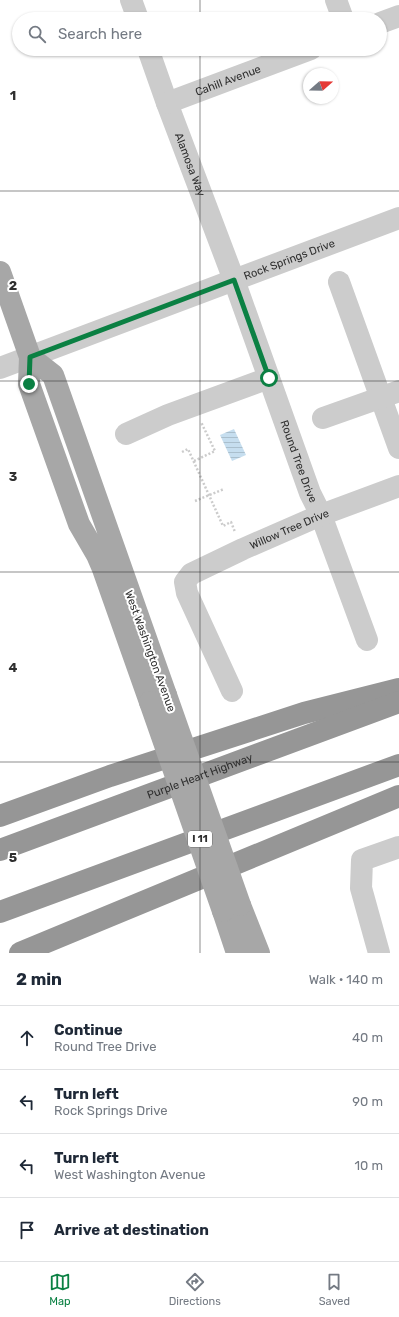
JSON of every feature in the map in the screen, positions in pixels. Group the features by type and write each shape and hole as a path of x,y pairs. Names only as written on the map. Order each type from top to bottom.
{"highway":[{"path":"0,816 110,776 304,713 399,689"},
{"name":"Purple Heart Highway","path":"0,850 399,702"},
{"name":"I 11","path":"0,912 399,765"},
{"path":"20,953 399,796"}],"main road":[{"name":"West Washington Avenue","path":"0,272 30,357 29,384 31,391 79,524 97,555 158,698 231,908 237,953"},
{"name":"West Washington Avenue","path":"231,908 258,953"}],"street":[{"path":"131,0 135,12"},
{"path":"336,0 340,12"},
{"path":"387,20 399,16"},
{"name":"Alamosa Way","path":"150,56 234,280"},
{"name":"Cahill Avenue","path":"167,103 292,56"},
{"name":"Rock Springs Drive","path":"0,368 399,218"},
{"name":"Round Tree Drive","path":"234,280 310,493 321,515 367,640"},
{"path":"339,282 390,394 399,448"},
{"path":"126,434 168,415 269,378"},
{"path":"324,418 390,394"},
{"name":"Willow Tree Drive","path":"232,691 187,593 186,582 191,574 243,549 321,515 399,486"},
{"path":"379,953 361,888 362,860 399,847"}],"path":[{"path":"194,461 215,451 198,416"},
{"path":"182,452 188,449 223,526 231,522 243,549"},
{"path":"195,501 224,489"}],"water":[{"path":"234,429 246,455 232,461 220,435"}],"route":[{"path":"29,384 30,357 234,280 269,378"}]}
